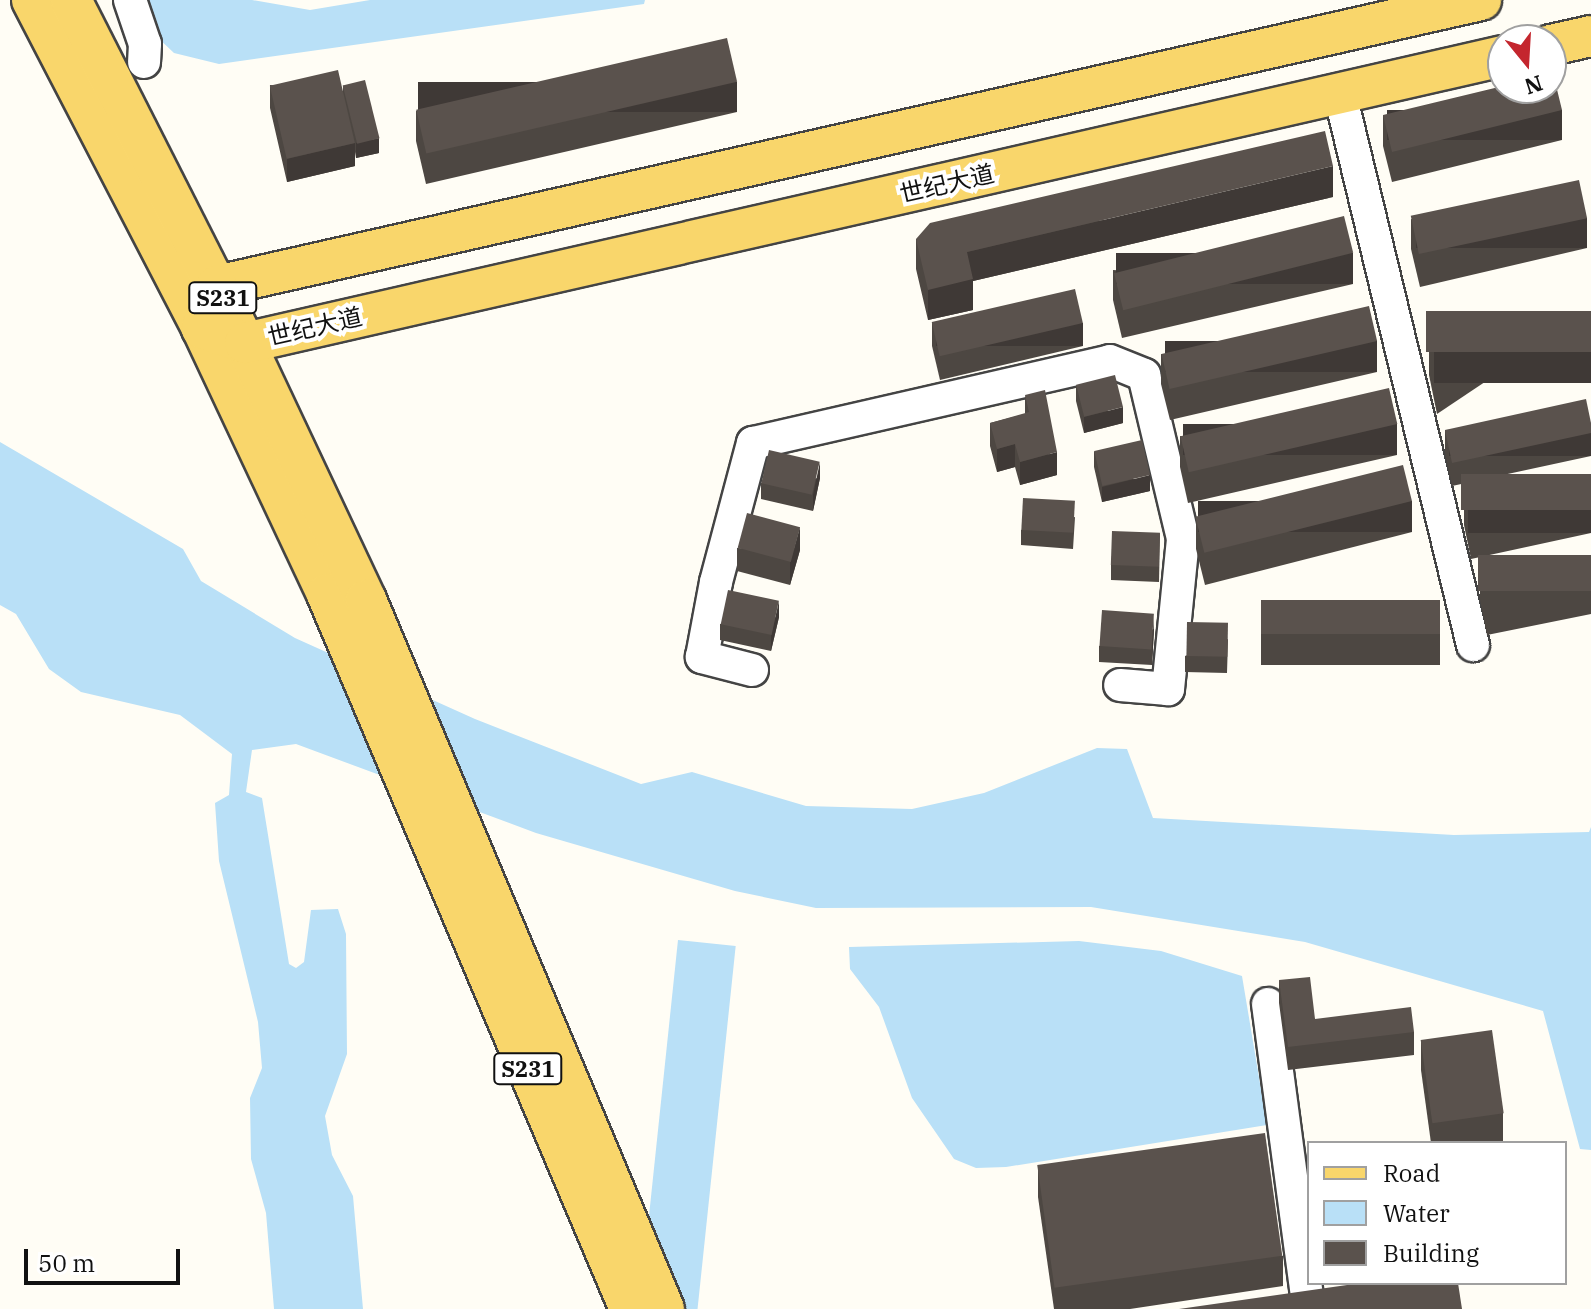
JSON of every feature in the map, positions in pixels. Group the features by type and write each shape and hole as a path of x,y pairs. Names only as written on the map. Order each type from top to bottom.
{"main road":[{"name":"S231","path":"32,0 202,328 327,594 630,1309"},
{"name":"S231","path":"71,0 217,286 366,600 664,1309"},
{"path":"202,328 217,286 1481,0"},
{"path":"1567,41 1591,36"},
{"name":"世纪大道","path":"202,328 245,343 1487,60"}],"street":[{"path":"130,0 145,44 144,62"},
{"path":"1340,94 1473,645"},
{"path":"752,670 702,657 716,582 753,443 1110,361 1144,375 1183,539 1168,689 1120,685"},
{"path":"1268,1004 1307,1214"},
{"path":"1271,1307 1323,1300 1320,1285"}],"water":[{"path":"145,0 252,0 310,10 370,0 645,0 644,4 219,64 174,53 155,35"},
{"path":"0,442 183,549 201,581 295,638 475,719 641,784 692,772 806,806 912,809 984,793 1097,748 1127,749 1153,818 1454,835 1589,832 1591,827 1591,1150 1580,1149 1543,1011 1305,942 1091,907 816,908 735,891 536,833 296,744 252,750 246,792 262,798 289,964 296,968 304,962 311,910 338,909 346,934 347,1054 325,1116 332,1155 353,1196 363,1309 274,1309 266,1213 251,1159 250,1098 262,1068 258,1022 219,861 215,803 229,795 232,754 180,715 81,692 49,669 16,614 0,605"},
{"path":"678,940 736,946 698,1309 639,1309"},
{"path":"1079,941 1161,951 1242,976 1267,1125 1006,1167 976,1168 954,1159 912,1098 879,1007 850,969 849,947"}],"building":[{"path":"727,38 737,82 426,154 416,110"},
{"path":"338,70 355,143 287,159 270,86"},
{"path":"365,80 380,138 357,144 343,86"},
{"path":"1487,90 1487,104 1561,104 1562,110 1392,152 1383,115"},
{"path":"1325,131 1333,166 967,252 973,279 928,290 916,239 930,223"},
{"path":"1579,180 1587,218 1419,254 1411,216"},
{"path":"1344,216 1353,253 1123,310 1114,273"},
{"path":"1075,289 1083,323 940,356 932,322"},
{"path":"1369,306 1377,341 1170,389 1161,354"},
{"path":"1426,311 1591,311 1591,352 1426,352"},
{"path":"1115,375 1123,407 1084,417 1076,385"},
{"path":"1389,388 1397,424 1189,472 1180,436"},
{"path":"1045,390 1057,452 1020,462 1015,444 997,449 990,423 1029,412 1025,395"},
{"path":"1586,399 1591,433 1452,463 1445,430"},
{"path":"1142,440 1150,475 1102,486 1094,451"},
{"path":"769,450 820,462 812,495 761,483"},
{"path":"1403,465 1412,501 1204,553 1195,517"},
{"path":"1461,474 1591,474 1591,510 1461,510"},
{"path":"1023,498 1075,501 1073,533 1021,530"},
{"path":"747,513 800,527 791,562 738,548"},
{"path":"1112,531 1160,533 1159,567 1111,565"},
{"path":"1478,555 1591,555 1591,591 1478,591"},
{"path":"728,590 779,601 772,635 721,624"},
{"path":"1261,600 1440,600 1440,634 1261,634"},
{"path":"1102,610 1154,614 1151,650 1099,646"},
{"path":"1187,622 1228,623 1227,657 1186,656"},
{"path":"1310,977 1315,1019 1411,1007 1414,1032 1288,1047 1279,980"},
{"path":"1492,1030 1504,1113 1432,1123 1421,1040"},
{"path":"1265,1133 1282,1256 1054,1288 1037,1165"},
{"path":"1347,1285 1458,1285 1462,1309 1179,1309"}]}
